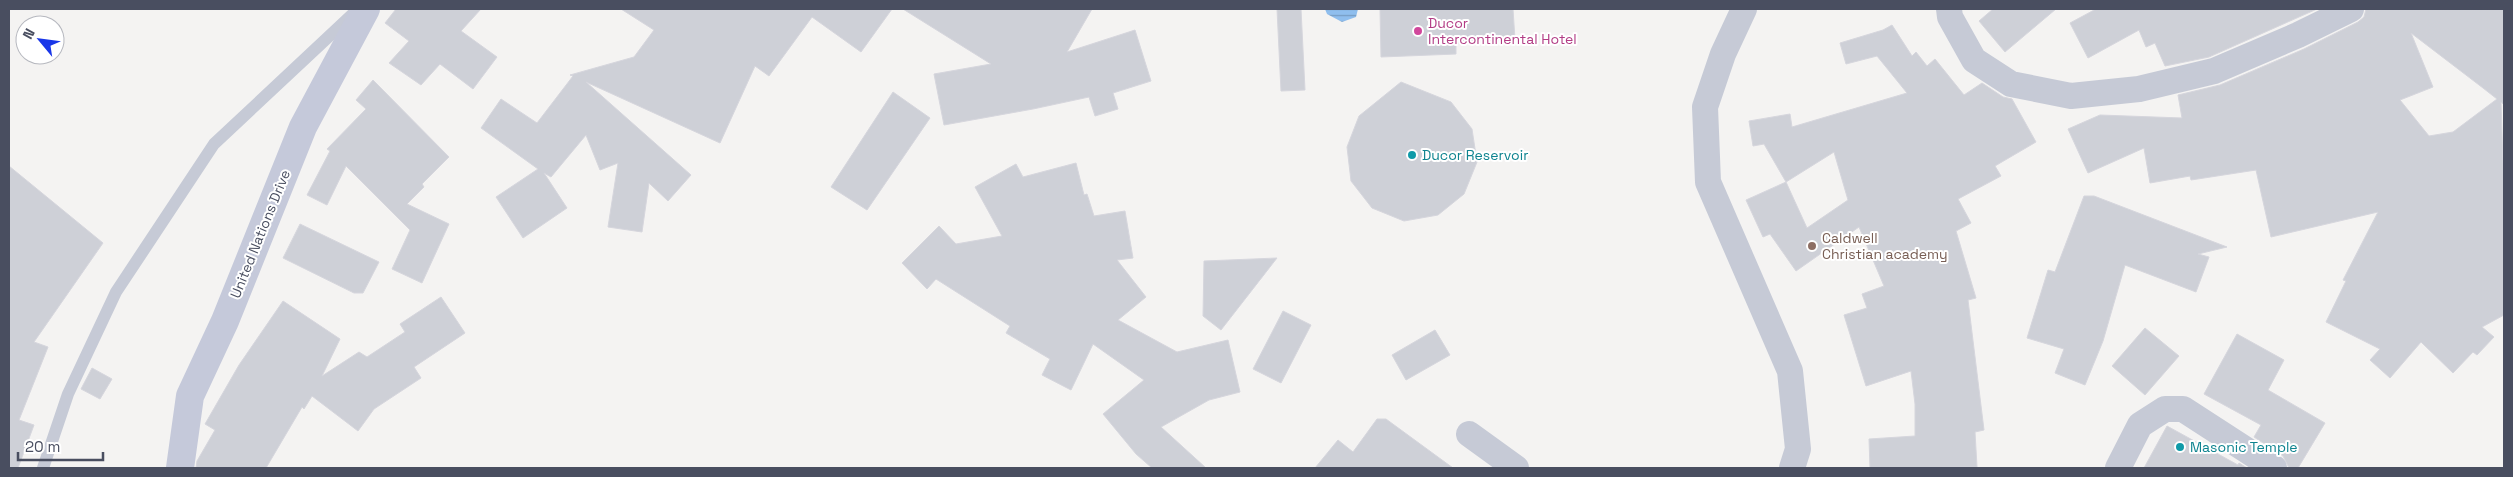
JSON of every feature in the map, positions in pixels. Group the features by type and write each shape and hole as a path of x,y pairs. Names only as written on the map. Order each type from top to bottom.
{"main road":[{"name":"United Nations Drive","path":"180,468 190,396 225,321 303,127 366,9"}],"street":[{"path":"1744,9 1723,54 1705,107 1708,182 1790,371 1798,449 1792,468"},
{"path":"1949,9 1950,17 1974,60 2011,84 2071,96 2139,89 2214,71 2298,35 2351,9"},
{"path":"2118,468 2140,425 2165,410 2183,409 2274,468"},
{"path":"1468,434 1516,468"}],"lane":[{"path":"43,468 68,394 116,292 214,144 358,9"}],"water":[{"path":"1325,9 1358,9 1356,17 1342,22 1327,14"}],"building":[{"path":"396,9 481,9 461,31 497,57 473,89 440,64 421,85 389,63 409,41 385,23"},
{"path":"621,9 892,9 861,52 812,17 769,76 755,66 720,143 586,82 691,175 668,201 649,183 642,232 608,227 618,163 600,170 586,135 551,177 544,173 567,208 523,238 496,197 538,169 481,128 501,99 537,123 573,76 570,75 634,57 654,30"},
{"path":"903,9 1092,9 1067,52 1135,30 1151,81 1113,93 1118,109 1095,116 1089,97 944,125 934,74 991,64"},
{"path":"1277,9 1301,9 1305,90 1281,91"},
{"name":"Ducor Intercontinental Hotel","path":"1380,9 1513,9 1515,40 1456,44 1456,54 1381,57"},
{"path":"1993,9 2056,9 2005,52 1979,21"},
{"path":"2096,9 2317,9 2209,57 2165,66 2155,43 2146,47 2139,30 2088,58 2070,23"},
{"path":"2366,9 2504,9 2504,105 2501,102 2504,193 2504,315 2482,327 2494,337 2477,355 2473,352 2453,373 2421,342 2390,378 2370,360 2380,349 2326,322 2346,281 2343,280 2378,212 2271,237 2256,170 2191,180 2190,176 2150,183 2144,148 2088,173 2068,129 2100,115 2182,118 2178,95 2220,85 2304,49 2358,22 2364,17","holes":["2411,33 2497,99 2453,132 2429,136 2400,100 2433,87"]},
{"path":"1892,25 1912,56 1916,52 1927,66 1935,59 1964,95 1982,83 2003,97 2012,99 2036,142 1995,166 2001,176 1958,199 1971,223 1956,231 1976,298 1968,300 1984,430 1975,432 1977,467 1870,468 1869,439 1915,436 1915,404 1911,371 1866,386 1844,315 1867,308 1862,294 1884,286 1859,227 1796,271 1770,234 1763,237 1746,200 1786,182 1764,144 1753,146 1749,121 1790,114 1792,127 1907,93 1877,56 1846,64 1840,43 1883,30","holes":["1834,152 1848,200 1807,228 1786,182"]},
{"path":"373,80 449,157 422,184 424,187 407,204 449,224 422,283 392,269 410,230 346,166 327,205 307,195 330,151 327,149 366,109 356,100"},
{"name":"Ducor Reservoir","path":"1401,82 1451,102 1472,129 1477,162 1464,194 1438,215 1404,221 1372,208 1351,181 1347,147 1359,116"},
{"path":"893,92 930,118 867,210 831,187"},
{"path":"1076,163 1084,195 1087,194 1094,216 1125,211 1133,258 1117,260 1146,297 1118,320 1177,352 1228,340 1240,392 1209,400 1161,427 1206,468 1152,468 1136,454 1103,414 1144,380 1093,344 1071,390 1042,375 1050,359 1006,333 1010,326 936,279 927,289 902,263 939,226 956,244 1002,236 975,187 1016,164 1023,177"},
{"path":"9,166 103,243 34,342 48,347 19,420 34,425 18,468 9,468"},
{"path":"2084,196 2094,196 2227,247 2198,254 2209,257 2196,292 2125,265 2103,341 2085,385 2055,373 2064,349 2027,338 2048,270 2055,272"},
{"path":"300,224 379,262 363,293 354,293 283,258"},
{"path":"1277,258 1221,330 1203,316 1204,261"},
{"path":"441,297 465,333 414,367 421,378 374,409 358,431 312,396 304,409 302,407 266,468 196,468 197,461 215,430 205,424 239,365 283,301 340,339 322,376 359,352 367,357 405,332 400,324"},
{"path":"1283,311 1311,325 1281,383 1253,369"},
{"path":"2145,328 2179,356 2145,395 2112,366"},
{"path":"1435,330 1450,355 1406,380 1392,355"},
{"path":"2237,334 2284,360 2268,390 2325,423 2298,468 2289,468 2283,456 2254,437 2261,425 2204,394"},
{"path":"92,368 112,379 100,399 81,389"},
{"path":"1377,419 1386,419 1453,468 1315,468 1338,440 1353,452"},
{"name":"Masonic Temple","path":"2167,426 2238,465 2239,463 2247,468 2144,468"}],"place":[{"name":"Ducor Intercontinental Hotel","path":"1418,31"},
{"name":"Ducor Reservoir","path":"1412,155"},
{"name":"Caldwell Christian academy","path":"1812,246"},
{"name":"Masonic Temple","path":"2180,447"}]}
